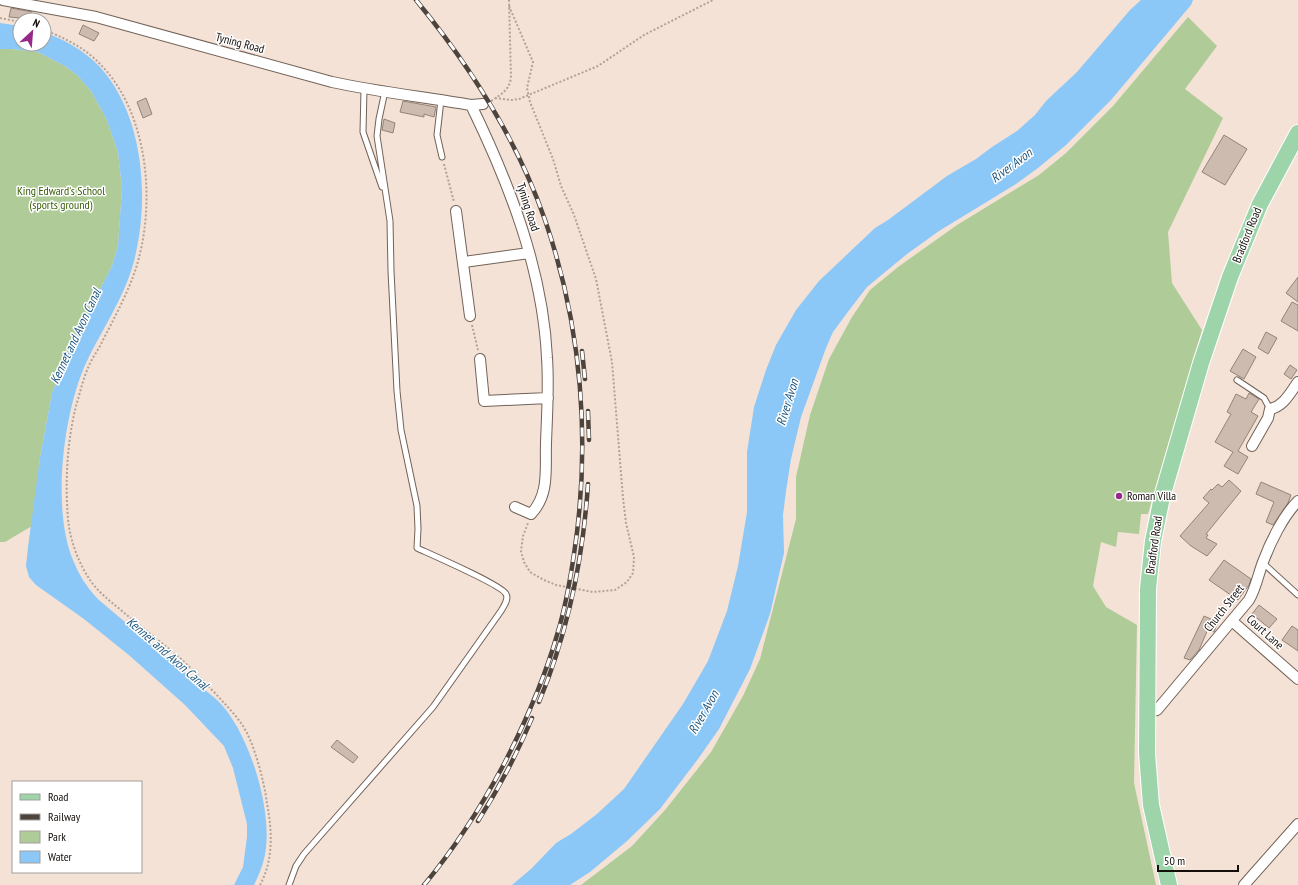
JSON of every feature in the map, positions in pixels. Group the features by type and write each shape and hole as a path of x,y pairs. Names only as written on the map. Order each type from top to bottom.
{"main road":[{"name":"Bradford Road","path":"1169,885 1151,805 1147,753 1148,589 1153,541 1162,497 1201,363 1230,277 1260,204 1298,133"}],"street":[{"name":"Tyning Road","path":"3,0 96,17 317,78 364,89 471,105 483,104"},
{"name":"Tyning Road","path":"471,105 501,170 517,212 529,253 542,308 547,357 548,398 545,458 546,478 543,492 537,507 531,514"},
{"path":"456,211 470,316"},
{"path":"464,262 529,253"},
{"path":"480,359 484,401 548,398"},
{"path":"1252,446 1268,418 1270,409 1278,407 1282,404 1298,382"},
{"name":"Church Street","path":"1147,712 1157,710 1250,600 1256,588 1263,563 1276,534 1298,501"},
{"path":"515,507 531,514"},
{"name":"Court Lane","path":"1232,621 1298,679"},
{"path":"1244,885 1298,824"}],"lane":[{"path":"364,89 363,132 385,194"},
{"path":"289,885 296,866 304,854 433,707 501,611 507,600 507,595 505,592 497,587 463,569 417,548 417,506 401,430 397,391 390,221 377,136 385,91"},
{"path":"441,100 437,135 442,157"},
{"path":"1237,380 1264,398 1270,409"},
{"path":"1263,563 1298,595"}],"path":[{"path":"509,0 510,86 504,93 495,98 512,100 530,95 598,66 644,36 713,0"},
{"path":"509,6 533,62 527,88 530,95 530,102 554,159 561,186 574,215 596,279 612,362 626,523 634,557 633,573 627,582 615,590 593,592 556,585 530,572 524,562 521,551 523,536 531,514"},
{"path":"0,18 12,20"},
{"path":"52,33 63,38 88,53 99,62 112,77 129,107 140,140 146,182 143,236 135,272 121,305 88,368 76,406 68,454 67,485 68,522 74,547 90,581 103,595 180,659 202,680 242,724 249,738 258,766 267,799 271,826 271,850 268,864 260,885"},
{"path":"442,157 456,211"},
{"path":"470,316 480,359"}],"green space":[{"path":"1188,17 1217,46 1185,89 1223,118 1168,232 1172,283 1202,330 1148,514 1141,514 1139,534 1118,532 1116,547 1101,542 1093,586 1106,607 1137,625 1134,783 1156,885 581,885 632,846 665,810 711,752 743,696 760,659 796,519 796,477 810,415 829,359 852,317 870,290 898,267 957,225 1039,175 1066,153 1113,106"},
{"name":"King Edward's School (sports ground)","path":"0,49 12,49 12,52 38,52 65,66 77,75 91,91 106,118 118,152 122,188 118,246 112,266 73,342 52,393 40,458 32,526 5,542 0,542"}],"water":[{"name":"River Avon","path":"1141,0 1193,0 1191,5 1111,100 1066,145 1016,184 939,231 907,254 867,287 833,332 801,417 791,459 783,515 784,553 770,614 750,669 719,729 698,759 660,809 627,841 590,872 570,885 512,885 531,869 556,843 571,834 597,814 624,789 683,704 708,661 727,611 738,566 747,512 747,452 754,407 776,345 796,310 819,281 875,228 947,176 976,159 1017,131 1035,115 1046,101 1077,72 1130,10"},
{"path":"0,23 12,25 12,49 0,49"},
{"path":"52,36 67,42 88,56 100,67 115,87 126,109 134,134 140,159 142,185 142,211 139,237 130,275 118,303 89,356 76,390 70,413 63,465 62,491 63,516 67,539 78,571 87,586 99,600 217,700 228,713 238,729 255,769 265,810 267,830 266,847 262,866 254,885 234,885 243,867 247,837 247,824 233,768 224,746 185,705 130,656 84,619 36,585 29,577 26,566 40,458 52,393 73,342 112,266 118,246 122,188 118,152 106,118 91,91 77,75 65,66 38,52 52,52"}],"building":[{"path":"11,8 32,12 12,12 12,17 9,17"},
{"path":"83,25 99,33 94,41 79,34"},
{"path":"146,98 152,114 143,118 137,102"},
{"path":"403,101 436,107 434,117 424,114 424,117 400,112"},
{"path":"384,119 395,123 393,133 382,130"},
{"path":"1224,135 1247,149 1225,185 1202,172"},
{"path":"1298,277 1298,302 1286,293"},
{"path":"1292,302 1298,305 1298,331 1281,321"},
{"path":"1266,332 1277,338 1268,354 1258,348"},
{"path":"1243,349 1256,357 1244,379 1230,371"},
{"path":"1290,365 1297,370 1291,379 1284,374"},
{"path":"1249,393 1259,399 1251,412 1258,416 1238,451 1248,457 1238,474 1224,466 1233,452 1215,442 1231,414 1227,412 1236,394 1246,399"},
{"path":"1229,480 1241,491 1206,534 1208,535 1206,538 1217,544 1207,556 1191,546 1180,536 1209,503 1203,498 1218,484 1222,487"},
{"path":"1261,482 1291,495 1288,503 1273,525 1266,522 1274,502 1256,494"},
{"path":"1224,560 1251,579 1249,585 1238,600 1209,580"},
{"path":"1259,605 1277,619 1269,628 1252,614"},
{"path":"1204,616 1218,622 1214,632 1208,629 1199,650 1190,660 1184,658"},
{"path":"1292,626 1298,630 1298,651 1282,640"},
{"path":"337,740 358,757 353,763 331,747"}],"railway":[{"path":"416,0 455,51 490,104 521,161 534,190 558,261 568,302 580,386 582,428 582,470 574,554 562,615 546,668 527,717 504,764 457,842 424,885"},
{"path":"582,351 585,379"},
{"path":"588,411 589,440"},
{"path":"539,702 566,622 578,568 586,512 588,484"},
{"path":"478,821 507,771 532,718"}],"place":[{"name":"Roman Villa","path":"1119,496"}],"water label":[{"name":"Kennet and Avon Canal","path":"75,336"},
{"name":"Kennet and Avon Canal","path":"168,653"}]}
